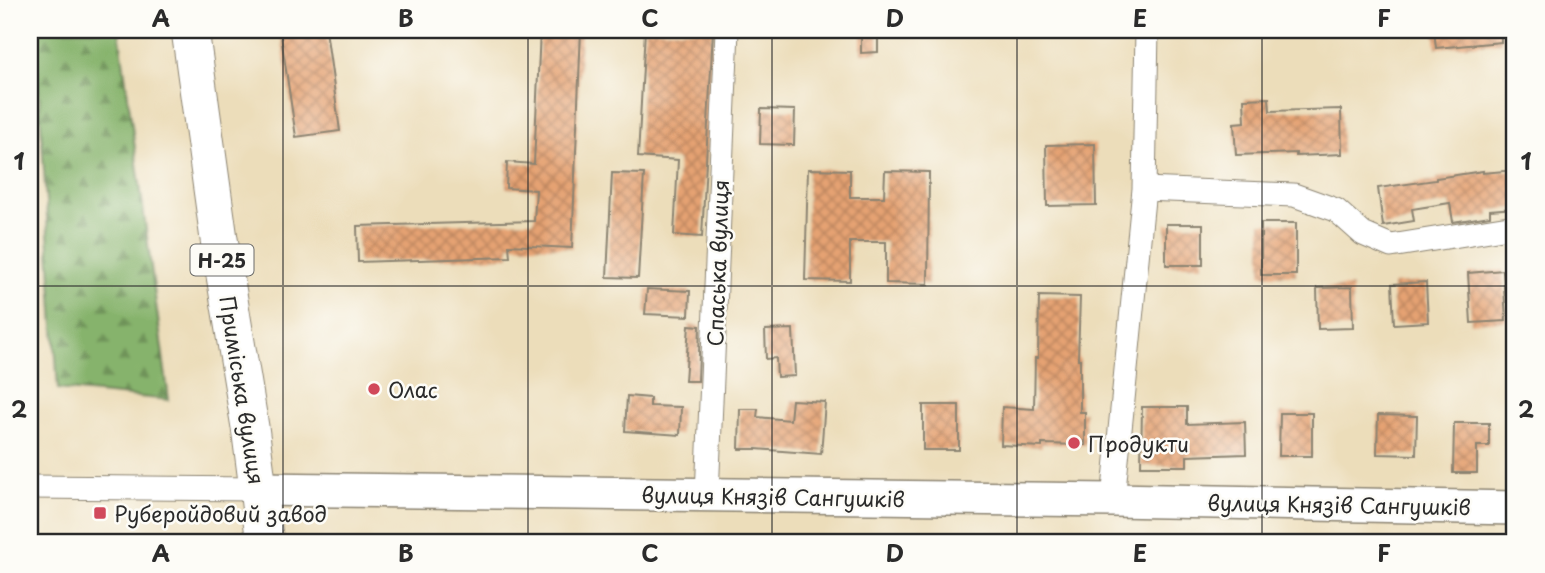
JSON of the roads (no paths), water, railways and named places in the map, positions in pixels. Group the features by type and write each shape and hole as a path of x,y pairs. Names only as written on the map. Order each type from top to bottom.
{"main road":[{"name":"Приміська вулиця","path":"190,30 265,543"},
{"name":"вулиця Князів Сангушків","path":"258,489 1515,508"}],"street":[{"name":"Спаська вулиця","path":"708,495 727,30"},
{"path":"1113,500 1144,189 1147,30"},
{"path":"1144,189 1294,195 1336,210 1363,234 1391,246 1515,226"},
{"name":"вулиця Князів Сангушків","path":"30,487 258,489"}],"place":[{"name":"Олас","path":"374,389"},
{"name":"Продукти","path":"1074,443"},
{"name":"Руберойдовий завод","path":"100,513"}]}
